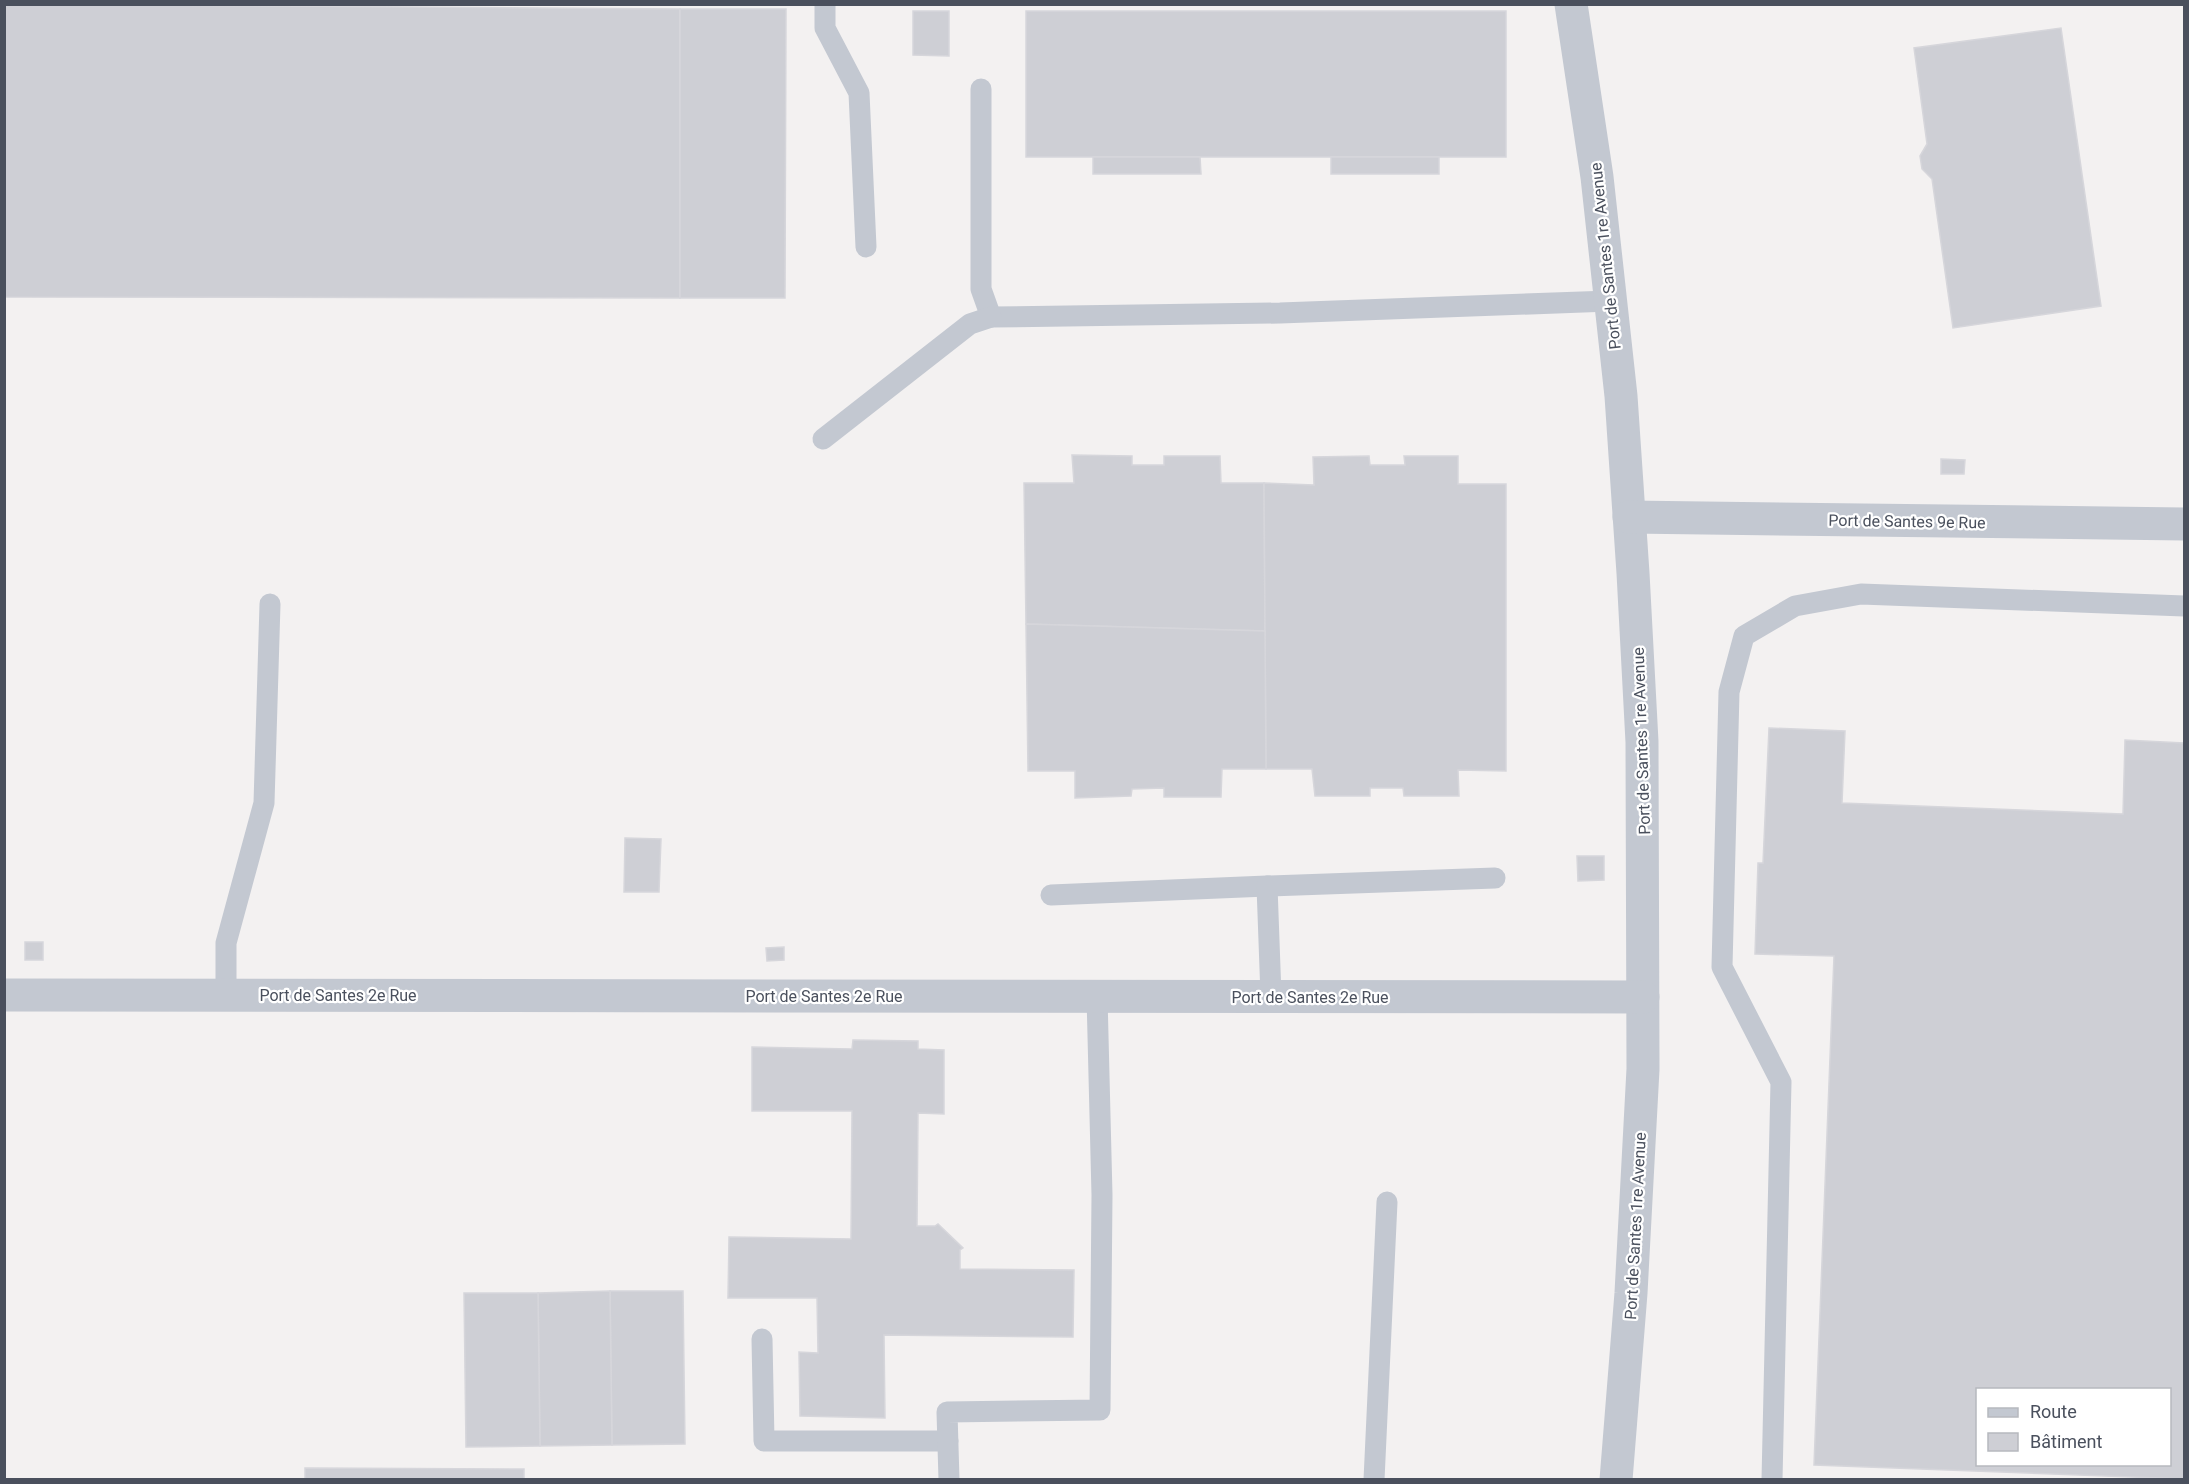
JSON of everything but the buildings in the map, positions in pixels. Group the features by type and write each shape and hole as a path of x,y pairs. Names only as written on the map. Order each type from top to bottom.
{"street":[{"name":"Port de Santes 1re Avenue","path":"1571,4 1598,177 1621,396 1642,731 1643,1069 1637,1193 1616,1479"},
{"name":"Port de Santes 9e Rue","path":"1629,517 2184,524"},
{"name":"Port de Santes 2e Rue","path":"4,995 1643,997"}],"lane":[{"path":"825,4 825,28 859,93 866,247"},
{"path":"981,89 981,289 991,317"},
{"path":"823,439 970,324 991,317 1280,313 1610,301"},
{"path":"1772,1479 1781,1082 1722,967 1729,692 1744,636 1796,606 1861,594 2184,606"},
{"path":"226,995 226,943 264,803 270,604"},
{"path":"1051,895 1495,878"},
{"path":"1267,886 1271,996"},
{"path":"949,1479 947,1412 1100,1410 1102,1195 1097,996"},
{"path":"1374,1479 1387,1202"},
{"path":"762,1339 764,1441 948,1441"}]}
